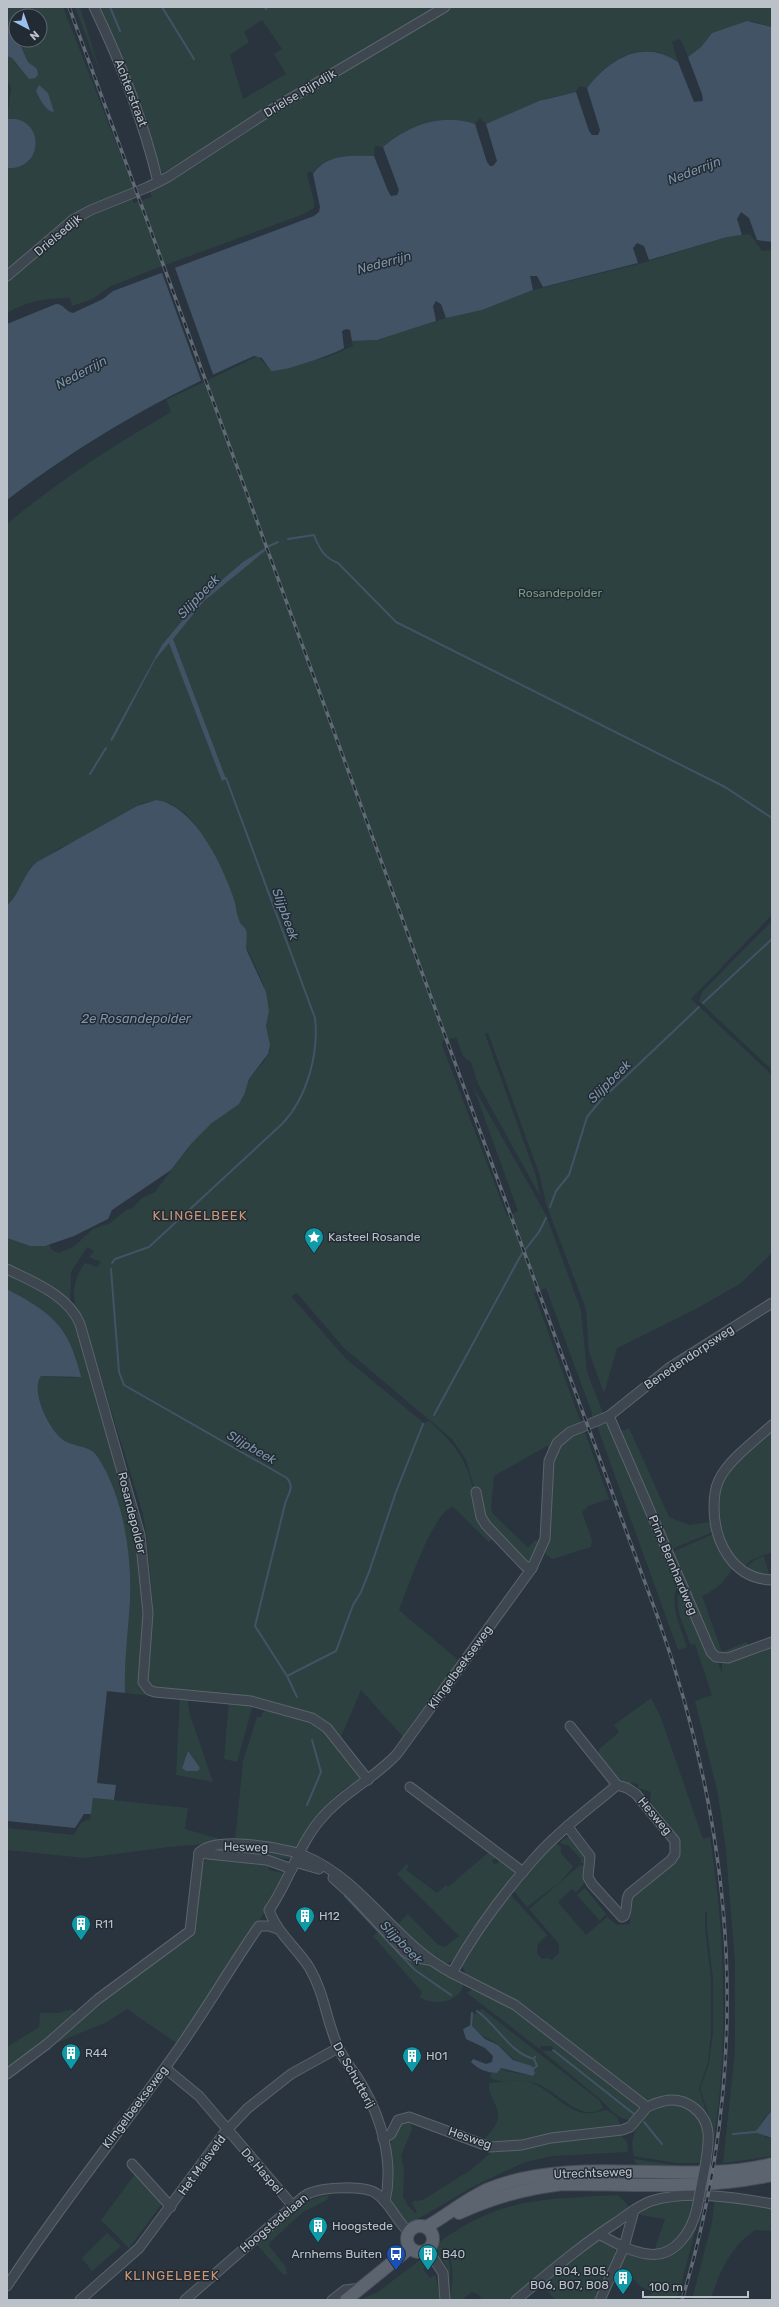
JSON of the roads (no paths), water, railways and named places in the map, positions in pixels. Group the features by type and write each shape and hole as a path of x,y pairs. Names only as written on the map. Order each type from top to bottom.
{"main road":[{"name":"Utrechtseweg","path":"429,2230 478,2194 514,2181 570,2172 690,2172 739,2169 772,2164"},
{"name":"Utrechtseweg","path":"409,2232 418,2226 429,2230 470,2208 492,2200 544,2186 563,2184 724,2182 772,2175"},
{"path":"410,2248 420,2252 429,2252 434,2241 429,2230"},
{"path":"409,2232 407,2238 410,2248"},
{"path":"346,2300 410,2248"}],"street":[{"name":"Achterstraat","path":"94,7 123,68 148,138 158,182"},
{"name":"Drielse Rijndijk","path":"158,182 266,113 445,7"},
{"name":"Drielsedijk","path":"7,276 74,219 158,182"},
{"name":"Rosandepolder","path":"7,1269 45,1289 63,1301 76,1315 80,1324 140,1535 147,1593 143,1682 146,1687 155,1692 256,1703 320,1722 368,1780"},
{"name":"Benedendorpsweg","path":"609,1416 669,1368 772,1303"},
{"name":"Klingelbeekseweg","path":"269,1910 308,1838 323,1817 338,1801 368,1780 390,1762 532,1568 545,1539 549,1461 552,1450 570,1432 609,1416"},
{"name":"Prins Bernhardweg","path":"609,1416 710,1652 716,1657 728,1658 772,1642"},
{"path":"772,1425 727,1468 719,1480 714,1496 714,1515 719,1539 727,1555 738,1569 758,1578 772,1580"},
{"path":"476,1492 481,1517 486,1525 525,1566 532,1568"},
{"name":"Hesweg","path":"568,1827 590,1856 588,1877 592,1884 617,1914 624,1916 629,1894 671,1860 675,1854 675,1841 636,1794 628,1788 617,1785 570,1726"},
{"path":"452,1973 462,1956 523,1872 544,1848 617,1785"},
{"path":"410,1787 523,1872"},
{"name":"Hesweg","path":"199,1853 206,1848 240,1844 294,1852"},
{"path":"7,2074 47,2044 98,1999 190,1931 199,1853 267,1860 294,1865 309,1864 328,1874 352,1896 405,1952 416,1958 431,1961"},
{"path":"305,1856 325,1865 346,1881 431,1961 515,2005 647,2108"},
{"name":"De Schutterij","path":"269,1910 278,1929 301,1955 313,1975 323,1998 338,2048 370,2099 383,2139"},
{"name":"Klingelbeekseweg","path":"7,2286 86,2172 165,2068 259,1926 269,1926 278,1929"},
{"name":"Het Maisveld","path":"80,2300 138,2248 171,2207 228,2129 253,2103 276,2084 304,2066 338,2048"},
{"name":"De Haspel","path":"165,2068 194,2090 228,2129 251,2159 293,2206"},
{"name":"Hesweg","path":"383,2139 391,2134 398,2120 408,2117 490,2147 522,2145 551,2138 622,2130 630,2127 647,2108 664,2101 676,2100 691,2105 704,2120 708,2134 706,2161 697,2208 690,2230 684,2239 671,2249 653,2255 624,2246"},
{"path":"383,2139 390,2178 385,2202"},
{"path":"132,2164 171,2207"},
{"name":"Hoogstedelaan","path":"185,2300 293,2206 308,2194 317,2190 370,2190 385,2202 398,2221 409,2232"},
{"path":"516,2300 599,2234 634,2210 652,2201 693,2196 743,2198 772,2204"},
{"path":"600,2300 624,2246 634,2210"},
{"path":"599,2234 624,2246"},
{"path":"429,2252 443,2273 445,2300"},
{"path":"332,2300 344,2290 362,2288"}],"water":[{"name":"Nederrijn","path":"747,21 772,27 772,242 757,240 749,218 741,212 737,219 742,235 727,237 649,260 644,246 637,243 633,248 638,263 543,287 537,276 530,276 533,290 482,310 446,318 441,304 436,301 433,306 436,321 377,340 352,341 350,330 346,329 342,331 344,348 319,359 286,369 271,371 262,358 254,356 189,386 126,420 65,458 7,500 7,324 56,304 61,305 73,313 103,299 113,291 314,216 319,212 320,207 313,174 325,162 333,159 349,156 374,156 388,191 391,196 397,195 399,190 383,147 393,139 426,123 450,120 475,124 487,162 490,166 493,166 497,161 486,124 539,101 576,92 589,131 592,135 598,135 600,130 587,88 606,68 628,55 639,52 652,52 665,55 678,62 694,102 703,101 702,94 688,57 701,47 712,33"},
{"path":"7,26 8,48 22,48 28,62 37,69 38,75 35,78 29,79 12,58 7,56"},
{"path":"39,85 48,93 54,112 45,107 41,101 36,91"},
{"path":"7,119 19,120 28,125 34,134 36,143 34,153 28,161 19,167 7,168"},
{"path":"268,546 265,551 204,601 173,639 226,779 222,781 169,643 155,660 116,734 112,741 110,740 162,645 201,598 243,562"},
{"name":"2e Rosandepolder","path":"156,800 170,804 183,813 206,840 224,872 240,921 246,930 247,951 266,992 269,1011 266,1026 270,1045 268,1054 249,1079 244,1095 239,1104 212,1123 191,1144 171,1170 112,1210 108,1219 74,1236 45,1246 30,1246 7,1238 7,905 16,895 28,872 37,862 137,806"},
{"path":"7,1289 47,1314 64,1333 71,1345 81,1377 41,1376 38,1383 39,1400 47,1419 62,1439 92,1451 97,1455 113,1486 126,1535 130,1569 130,1602 125,1693 107,1691 97,1783 116,1785 114,1800 93,1798 91,1814 84,1814 75,1828 7,1821"},
{"path":"188,1751 200,1768 198,1771 186,1771 182,1768"},
{"path":"471,2025 485,2039 498,2045 513,2060 532,2066 535,2073 533,2076 501,2068 497,2073 490,2072 480,2069 471,2062 473,2059 486,2064 492,2062 493,2056 485,2048 466,2039 463,2029"},
{"path":"772,2111 772,2138 754,2132 758,2128"}],"waterway":[{"path":"110,7 120,31"},
{"path":"162,7 194,59"},
{"path":"288,539 314,535 320,548 326,555 338,563 396,622 725,787 772,818"},
{"name":"Slijpbeek","path":"267,547 278,542"},
{"path":"90,774 106,748"},
{"name":"Slijpbeek","path":"112,1263 115,1259 149,1247 282,1124 298,1102 313,1061 316,1032 315,1018 226,778"},
{"name":"Slijpbeek","path":"703,1003 772,939"},
{"name":"Slijpbeek","path":"550,1207 556,1191 569,1175 587,1117 600,1101 699,1007"},
{"name":"Slijpbeek","path":"434,1415 521,1255 539,1232 546,1218"},
{"name":"Slijpbeek","path":"111,1269 119,1372 124,1385 287,1478 289,1482 291,1488 285,1504 255,1626 287,1676"},
{"name":"Slijpbeek","path":"297,1697 287,1676 336,1651 353,1605 361,1592 369,1572 396,1492 423,1424"},
{"name":"Slijpbeek","path":"307,1805 321,1772 312,1740"},
{"name":"Slijpbeek","path":"345,1896 415,1970 451,1995"},
{"name":"Slijpbeek","path":"477,2011 518,2051 525,2056 534,2059 535,2057"},
{"path":"471,2027 472,2013"},
{"name":"Slijpbeek","path":"553,2050 634,2114"},
{"path":"533,2069 537,2066 534,2059"},
{"name":"Slijpbeek","path":"644,2122 662,2144"},
{"name":"Slijpbeek","path":"733,2134 755,2132"}],"railway":[{"path":"69,7 658,1618 685,1703 705,1788 719,1872 726,1957 726,2042 719,2127 704,2213 682,2300"}],"place":[{"name":"Kasteel Rosande","path":"314,1254"},
{"name":"H12","path":"305,1933"},
{"name":"R11","path":"81,1941"},
{"name":"R44","path":"71,2070"},
{"name":"H01","path":"412,2073"},
{"name":"Hoogstede","path":"318,2243"},
{"name":"Arnhems Buiten","path":"396,2271"},
{"name":"B40","path":"428,2271"},
{"name":"B04, B05, B06, B07, B08","path":"623,2295"}],"district":[{"name":"KLINGELBEEK","path":"200,1215"},
{"name":"KLINGELBEEK","path":"172,2275"}]}
